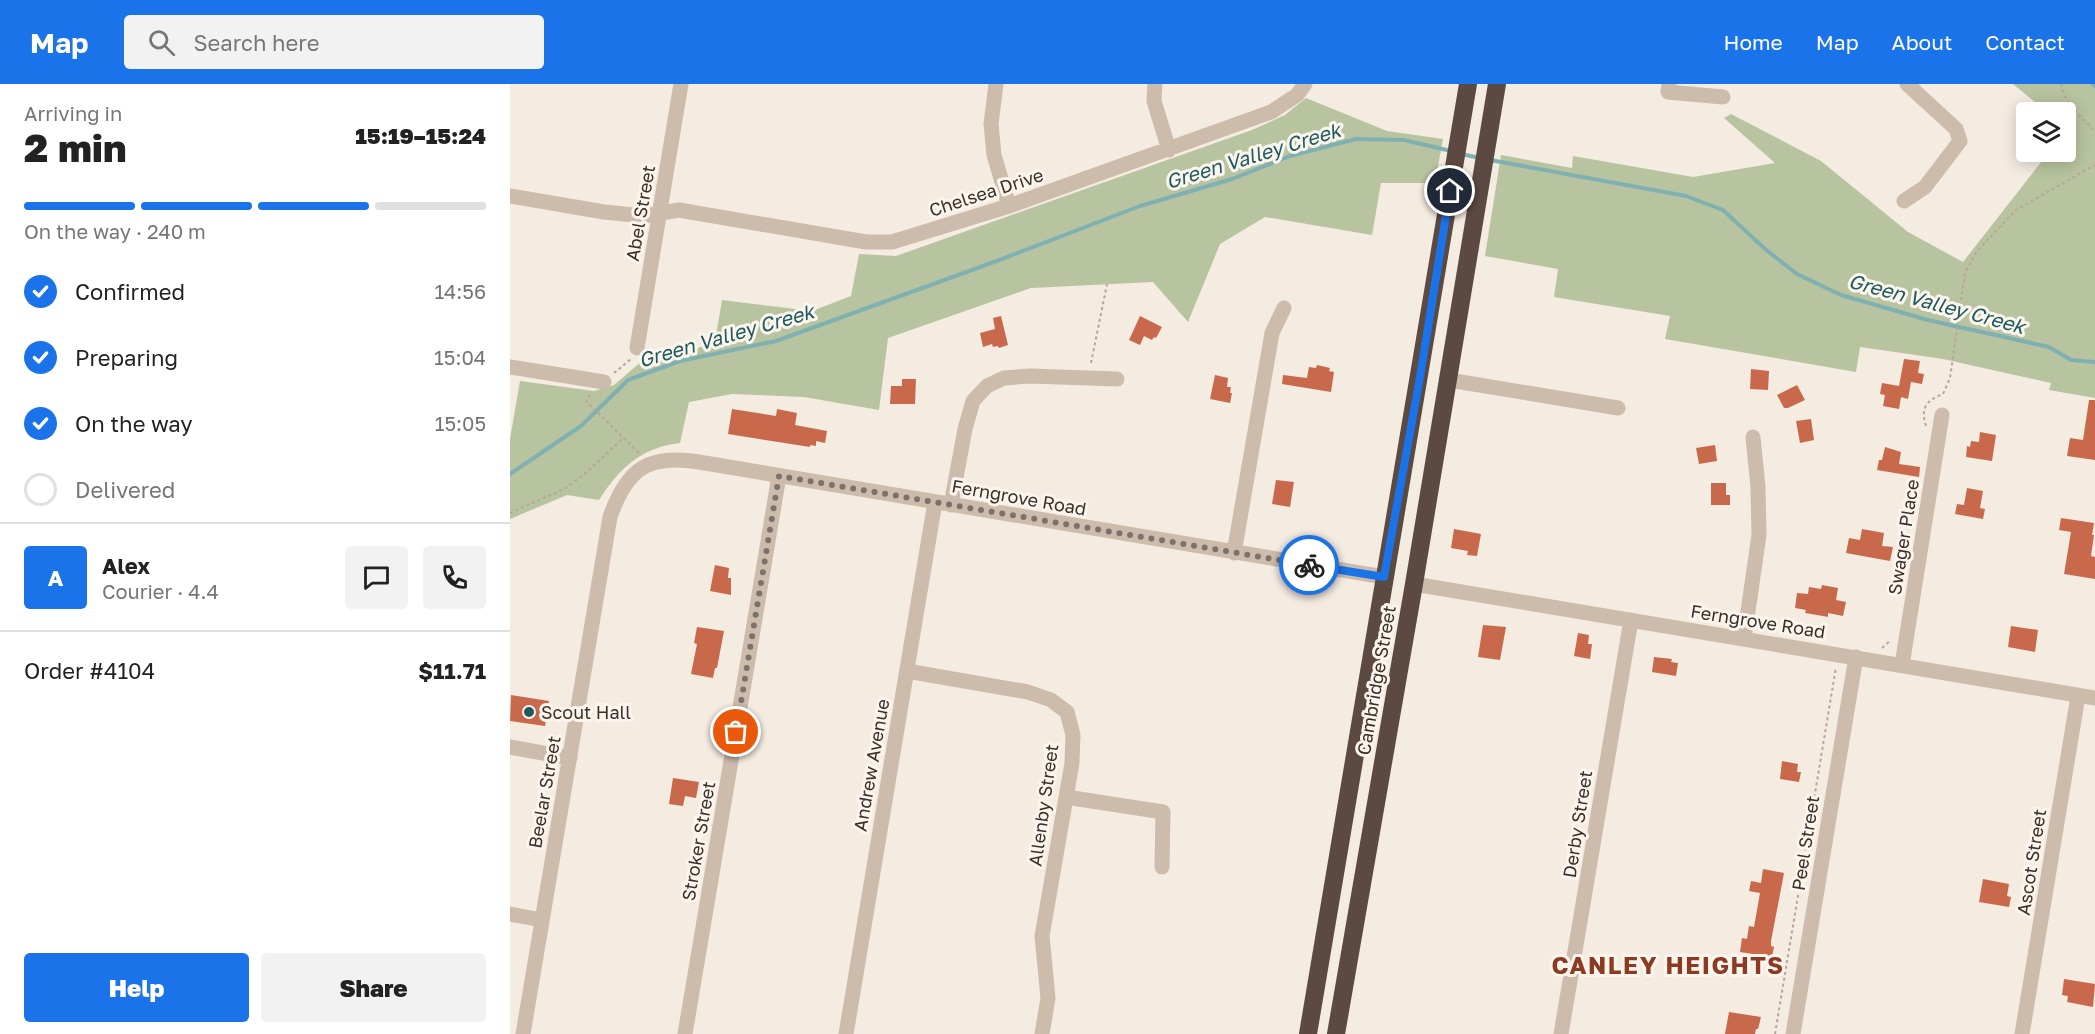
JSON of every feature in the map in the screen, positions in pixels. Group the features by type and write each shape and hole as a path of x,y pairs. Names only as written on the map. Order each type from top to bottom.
{"highway":[{"name":"Cambridge Street","path":"1308,1034 1468,84"},
{"name":"Cambridge Street","path":"1336,1034 1449,380 1497,84"}],"street":[{"name":"Abel Street","path":"637,348 681,84"},
{"path":"996,84 991,124 994,155 1009,206"},
{"path":"1155,84 1154,101 1169,150"},
{"name":"Chelsea Drive","path":"510,196 604,212 644,216 679,210 866,242 892,242 1009,206 1271,112 1297,95 1305,84"},
{"path":"1669,84 1668,93 1723,97"},
{"path":"1904,201 1925,187 1960,141 1956,129 1907,84"},
{"path":"1234,553 1272,333 1284,308"},
{"path":"510,367 604,382"},
{"path":"951,505 970,410 973,401 987,386 1004,378 1030,376 1117,379"},
{"path":"1449,380 1618,408"},
{"name":"Swager Place","path":"1902,665 1942,415"},
{"path":"1743,639 1759,535 1754,436"},
{"name":"Ferngrove Road","path":"648,464 683,460 1384,577"},
{"name":"Beelar Street","path":"523,1034 610,517 618,494 629,477 648,464"},
{"name":"Stroker Street","path":"685,1034 779,476"},
{"name":"Andrew Avenue","path":"846,1034 935,502"},
{"name":"Ferngrove Road","path":"1414,584 2095,698"},
{"name":"Derby Street","path":"1561,1034 1630,620"},
{"name":"Peel Street","path":"1793,1034 1856,657"},
{"name":"Allenby Street","path":"907,671 1028,692 1051,700 1067,712 1073,735 1072,763 1041,936 1048,998 1042,1034"},
{"name":"Ascot Street","path":"2022,1034 2078,696"},
{"path":"510,747 570,758"},
{"path":"1066,797 1163,812 1162,867"},
{"path":"510,914 542,920"}],"path":[{"path":"2061,84 2063,93 2073,111 2095,132"},
{"path":"1952,369 1965,273 1977,251 2016,210 2095,165"},
{"path":"1088,378 1107,284"},
{"path":"637,348 633,357 587,397 589,404 619,431 648,464"},
{"path":"510,513 564,489 586,473 623,438"},
{"path":"1775,1034 1836,666"}],"green space":[{"path":"2013,84 2095,84 2095,398 2049,390 2051,383 1943,359 1860,347 1856,372 1665,339 1670,316 1554,297 1558,269 1485,256 1501,155 1572,168 1573,156 1693,177 1775,163 1724,118 1731,114 1821,161 1908,232 1963,262 2041,162 2076,162 2076,102 2035,102"},
{"path":"1306,98 1387,131 1443,139 1435,183 1381,183 1372,235 1265,217 1220,244 1188,322 1153,282 1031,288 888,338 879,410 804,397 732,394 689,402 680,443 653,450 632,461 615,478 599,500 567,495 510,519 510,439 520,381 594,391 614,385 649,355 672,357 715,342 722,300 812,311 851,296 859,254 896,256 1252,130 1285,115"}],"building":[{"path":"1001,316 1008,345 999,348 998,346 993,347 992,344 983,347 980,333 995,329 993,318"},
{"path":"1140,316 1162,327 1156,338 1152,340 1144,336 1140,345 1129,340"},
{"path":"1904,359 1920,361 1918,373 1924,374 1922,384 1911,382 1908,399 1901,397 1899,409 1883,406 1885,395 1880,394 1882,383 1899,386"},
{"path":"1317,365 1330,368 1329,371 1334,372 1331,392 1282,384 1283,375 1307,378 1309,367 1316,368"},
{"path":"1751,369 1769,371 1768,390 1750,389"},
{"path":"1215,375 1228,378 1227,387 1231,387 1230,393 1232,393 1230,403 1210,399"},
{"path":"902,379 916,379 915,404 890,404 891,386 902,386"},
{"path":"1797,385 1805,400 1784,408 1777,395"},
{"path":"2089,400 2095,400 2095,460 2067,456 2070,438 2083,440"},
{"path":"732,409 776,416 777,409 797,413 795,425 827,431 825,443 816,441 816,446 810,445 810,447 728,434"},
{"path":"1811,419 1814,440 1800,443 1796,421"},
{"path":"1980,432 1996,435 1992,461 1966,457 1967,446 1970,447 1971,441 1979,442"},
{"path":"1715,445 1717,461 1699,464 1696,448"},
{"path":"1885,447 1901,452 1899,464 1920,467 1919,477 1877,470"},
{"path":"1276,480 1294,482 1290,507 1272,504"},
{"path":"1711,483 1726,483 1726,495 1730,495 1730,505 1711,505"},
{"path":"1967,488 1983,491 1980,508 1985,509 1983,519 1955,514 1957,504 1964,505"},
{"path":"2061,518 2094,523 2091,556 2095,557 2095,579 2064,574 2071,532 2059,530"},
{"path":"1454,529 1481,534 1477,556 1467,555 1468,551 1451,548"},
{"path":"1862,529 1884,533 1882,546 1893,547 1890,561 1846,553 1849,538 1860,540"},
{"path":"715,565 729,568 731,595 710,591"},
{"path":"1822,585 1838,588 1836,600 1846,602 1843,616 1828,613 1828,617 1805,613 1806,610 1795,608 1797,593 1808,594 1809,587 1821,589"},
{"path":"1483,625 1506,627 1500,660 1478,657"},
{"path":"2011,626 2038,630 2035,652 2008,647"},
{"path":"697,627 724,631 713,678 691,674 697,644 694,643"},
{"path":"1578,633 1589,635 1588,644 1592,644 1590,659 1574,656"},
{"path":"1654,657 1672,659 1671,662 1678,663 1676,676 1652,672"},
{"name":"Scout Hall","path":"511,695 549,701 545,726 510,721"},
{"path":"1782,761 1798,764 1797,772 1801,772 1799,782 1780,779"},
{"path":"673,778 699,782 696,798 685,796 683,806 669,804"},
{"path":"1763,869 1784,873 1771,941 1771,946 1774,947 1772,957 1740,952 1742,938 1747,939 1749,926 1754,927 1760,893 1749,891 1751,881 1761,883"},
{"path":"1983,879 2009,884 2007,896 2011,897 2009,907 1979,902"},
{"path":"2064,979 2095,984 2093,1007 2067,1002 2068,996 2062,995"},
{"path":"1729,1012 1761,1017 1755,1034 1725,1034"}],"waterway":[{"name":"Green Valley Creek","path":"510,474 581,426 628,380 680,361 776,341 1140,206 1232,179 1290,156 1356,139 1404,140 1451,151"},
{"name":"Green Valley Creek","path":"1461,154 1480,158"},
{"name":"Green Valley Creek","path":"1490,160 1686,196 1723,210 1765,249 1797,274 1841,295 1928,320 2049,347 2071,360 2095,362"}],"way so far":[{"path":"736,732 779,476 1309,565"}],"place":[{"name":"Scout Hall","path":"529,712"}],"district":[{"name":"CANLEY HEIGHTS","path":"1668,964"}],"route":[{"path":"1309,565 1384,577 1450,191"}]}
